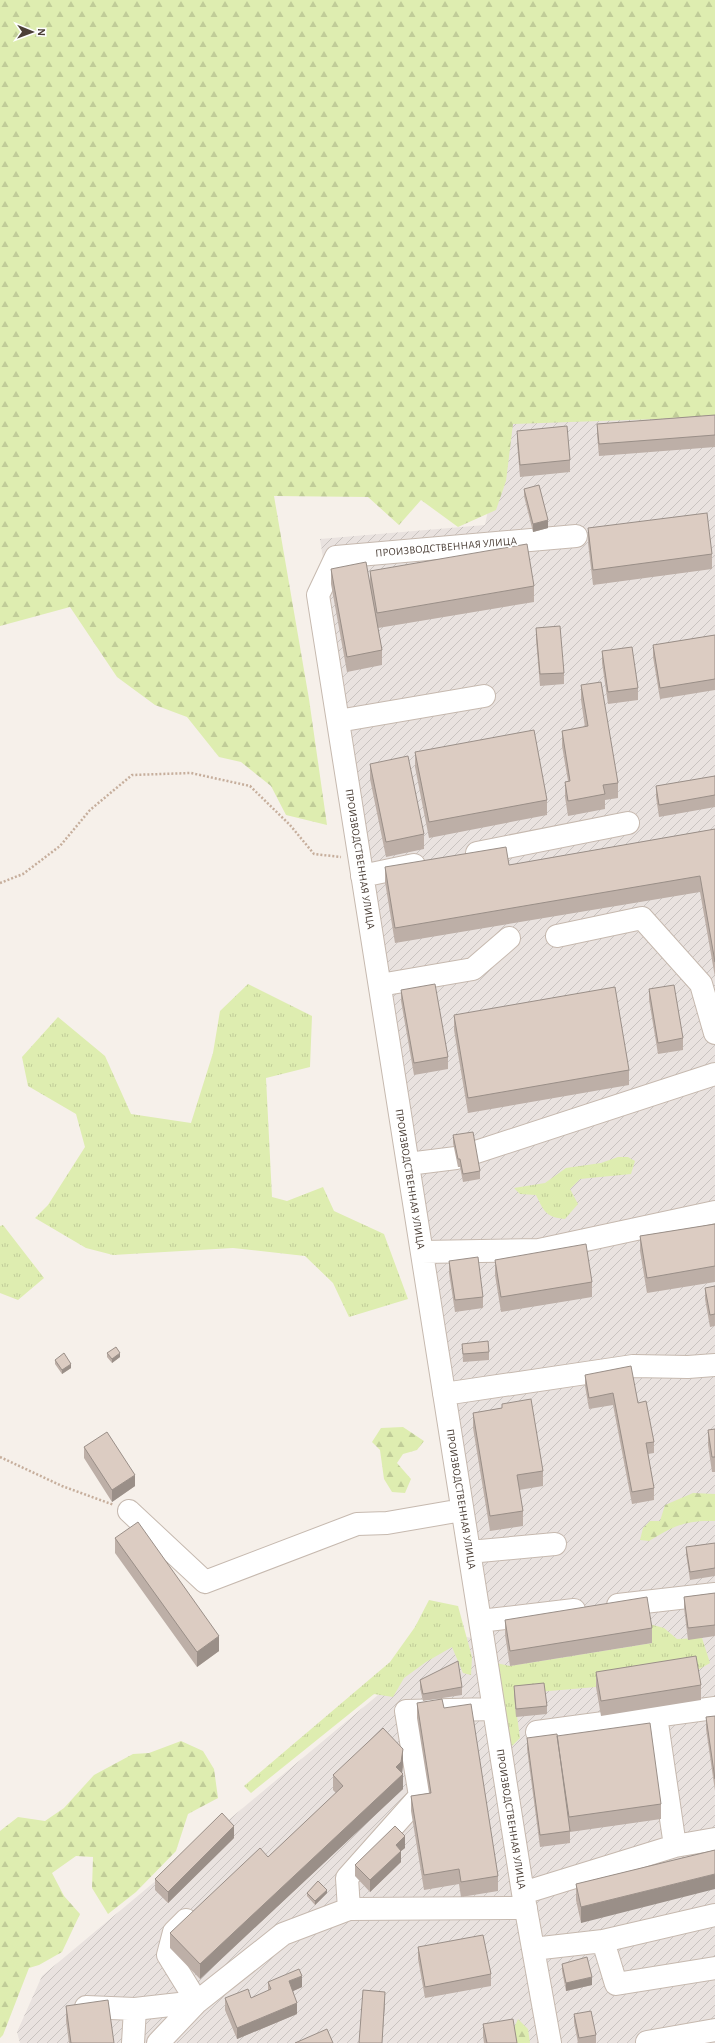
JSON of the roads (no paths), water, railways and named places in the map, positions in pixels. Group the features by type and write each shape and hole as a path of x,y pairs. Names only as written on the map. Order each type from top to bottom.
{"street":[{"name":"ПРОИЗВОДСТВЕННАЯ УЛИЦА","path":"550,2043 524,1901 318,595 336,557 576,536"},
{"path":"338,721 484,696"},
{"path":"456,857 628,823"},
{"path":"361,867 433,862"},
{"path":"557,936 642,918 701,984 715,1033"},
{"path":"380,985 473,969 509,938"},
{"path":"408,1164 466,1155 715,1074"},
{"path":"422,1252 538,1250 715,1212"},
{"path":"444,1394 633,1366 688,1367 715,1365"},
{"path":"129,1511 205,1582 357,1524 387,1522 462,1510"},
{"path":"469,1552 555,1544"},
{"path":"480,1621 715,1594"},
{"path":"537,1732 715,1708"},
{"path":"349,1908 346,1878 420,1796 406,1711 494,1709"},
{"path":"656,1716 675,1846"},
{"path":"158,2043 197,2002 283,1934 349,1908 524,1901 675,1846 715,1839"},
{"path":"197,2002 168,1955 174,1932 200,1906"},
{"path":"533,1949 603,1941 715,1915"},
{"path":"603,1941 616,1984 715,1968"},
{"path":"86,2007 135,2009 197,2002"},
{"path":"133,2043 135,2009"},
{"path":"645,2043 715,2030"}]}
